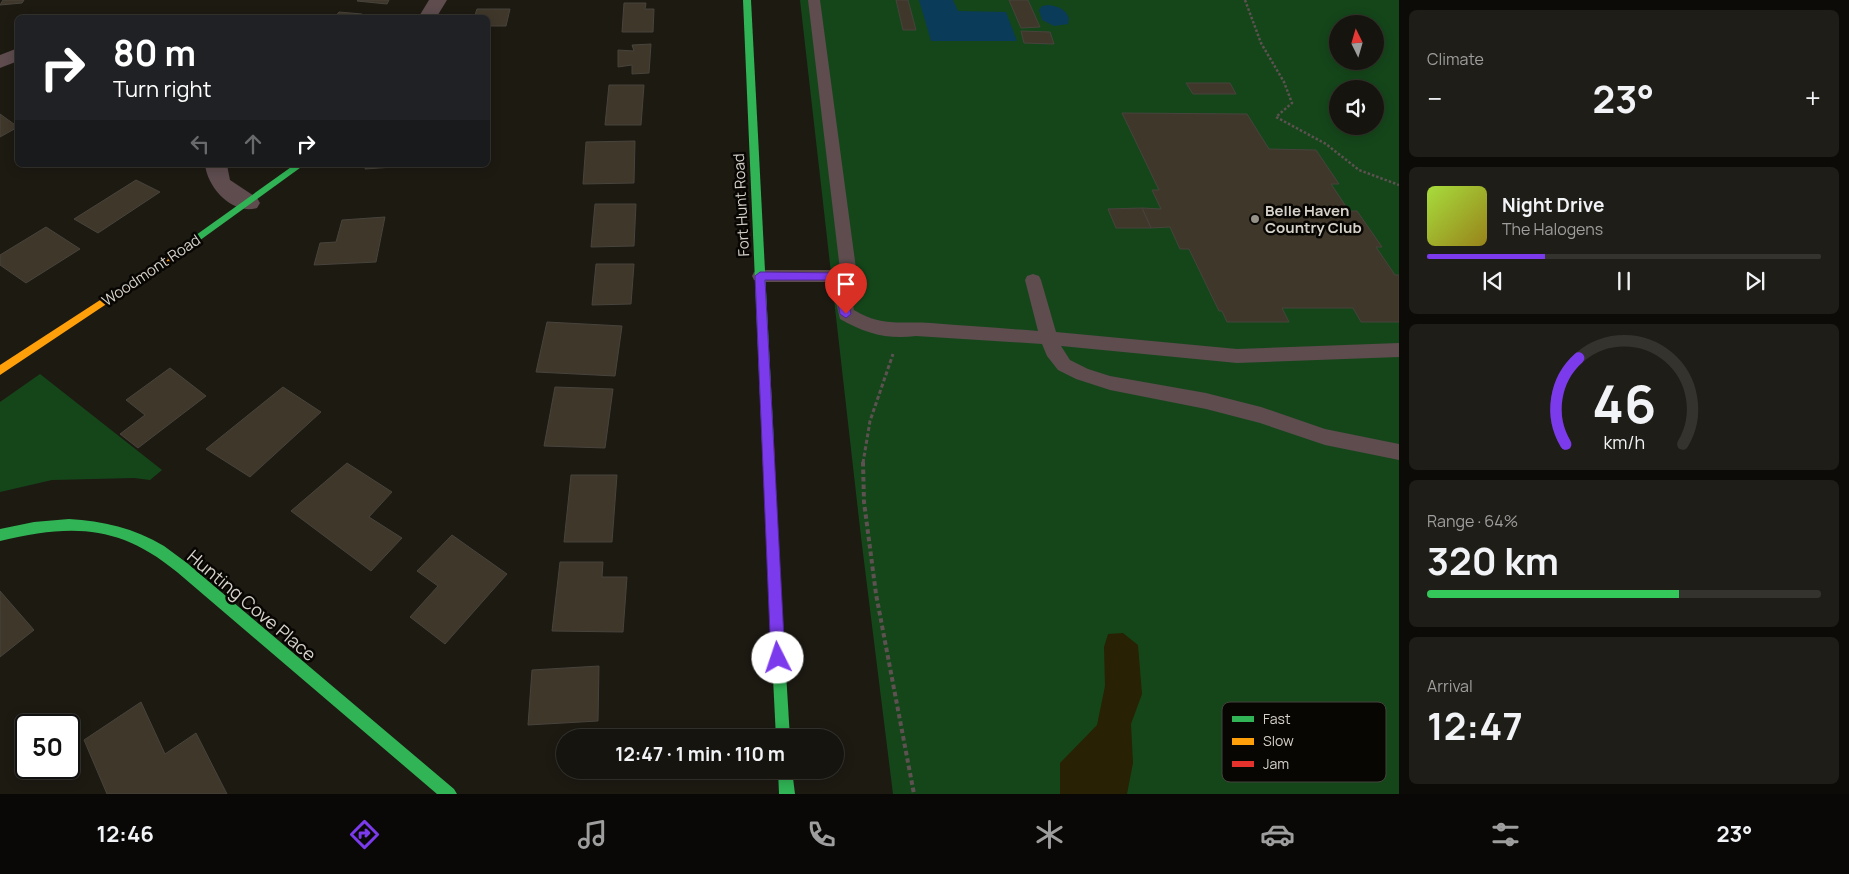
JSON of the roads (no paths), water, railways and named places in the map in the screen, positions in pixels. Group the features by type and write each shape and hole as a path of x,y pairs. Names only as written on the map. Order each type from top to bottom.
{"main road":[{"name":"Fort Hunt Road","path":"747,0 774,598 782,729"},
{"name":"Woodmont Road","path":"0,371 249,202 297,167"},
{"name":"Hunting Cove Place","path":"0,535 27,528 68,524 100,526 138,538 161,552 238,615 449,794"},
{"path":"786,779 787,794"}],"street":[{"path":"429,15 438,0"},
{"path":"0,62 15,55"},
{"path":"216,167 222,187 249,202"}],"lane":[{"path":"814,0 833,160 846,314 859,322 882,330 898,332 916,329 1048,338 1237,356 1399,350"},
{"path":"760,276 844,276"},
{"path":"1033,280 1048,338 1056,357 1082,374 1110,383 1206,401 1261,415 1325,437 1399,452"}],"water":[{"path":"919,0 953,0 958,11 1006,12 1017,41 931,41"},
{"path":"1048,5 1063,10 1069,18 1068,24 1054,26 1042,20 1039,10 1042,6"}],"place":[{"name":"Belle Haven Country Club","path":"1255,219"}]}
